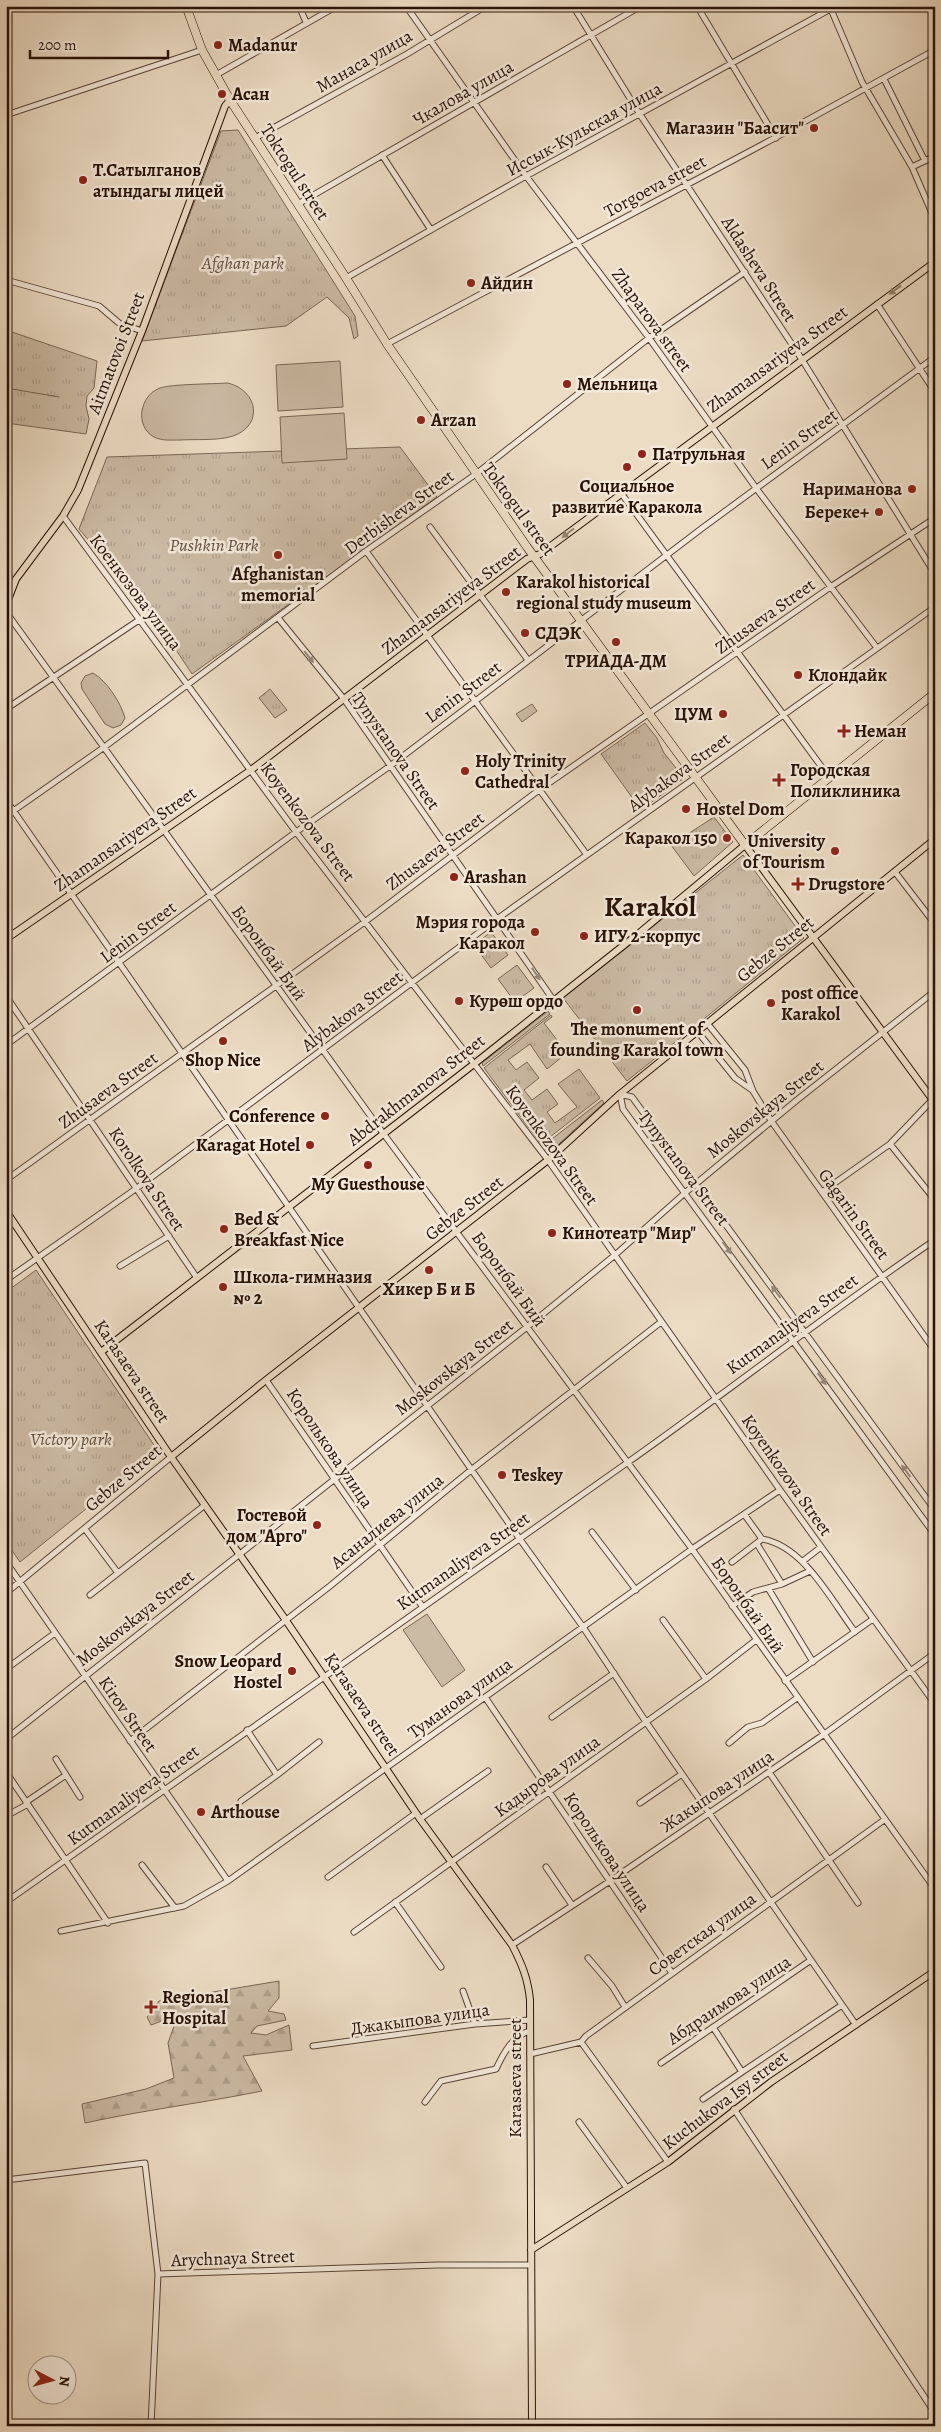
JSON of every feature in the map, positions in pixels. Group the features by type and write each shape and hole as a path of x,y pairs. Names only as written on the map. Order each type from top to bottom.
{"highway":[{"name":"Toktogul street","path":"186,6 202,50 230,100 387,344 534,556 745,845"},
{"path":"745,845 935,693"}],"main road":[{"name":"Aitmatovoi Street","path":"6,605 16,578 63,516 78,490 142,331 224,106 230,100"},
{"name":"Zhamansariyeva Street","path":"6,939 251,770 428,634 801,358 935,262"},
{"name":"Gebze Street","path":"171,1457 266,1380 548,1160 620,1094 935,839"},
{"name":"Toktogul street","path":"745,845 934,1100"},
{"name":"Abdrakhmanova Street","path":"101,1352 474,1064 745,845"},
{"name":"Karasaeva street","path":"6,1211 171,1457 325,1677 418,1816 512,1945 527,1975 530,2020 532,2426"},
{"name":"Kuchukova Isy street","path":"531,2250 668,2162 734,2109 935,1971"}],"street":[{"path":"299,6 306,22"},
{"path":"216,75 337,6"},
{"name":"Zhaparova street","path":"406,6 476,102 526,176 649,338 756,488 832,586 877,648"},
{"name":"Манаса улица","path":"255,138 407,54 486,6"},
{"name":"Aldasheva Street","path":"573,6 639,113 801,358 935,574"},
{"name":"Чкалова улица","path":"298,204 641,6"},
{"path":"697,6 776,138"},
{"path":"832,7 866,88 912,167 935,220"},
{"name":"Иссык-Кульская улица","path":"346,278 639,113 733,64 832,7"},
{"path":"6,115 202,50"},
{"name":"Torgoeva street","path":"387,344 776,138 935,50"},
{"path":"884,79 925,161"},
{"path":"382,155 431,230"},
{"path":"912,167 935,156"},
{"name":"Derbisheva Street","path":"6,816 104,748 188,683 279,619 366,551 476,474 649,338 745,272"},
{"path":"6,280 99,306 120,323 142,331"},
{"path":"877,304 935,392"},
{"name":"Lenin Street","path":"6,1045 120,964 296,832 390,766 474,700 756,488 935,357"},
{"path":"621,493 828,777"},
{"name":"Коенкозова улица","path":"63,516 188,683"},
{"name":"Zhusaeva Street","path":"6,1180 92,1120 366,921 539,790 832,586 935,518"},
{"path":"430,527 528,660"},
{"path":"366,551 586,853"},
{"name":"Alybakova Street","path":"6,1280 137,1188 586,853 935,608"},
{"name":"Боронбай Бий","path":"6,612 384,1134 458,1231 572,1390 692,1549 823,1735 935,1889"},
{"name":"Tynystanova Street","path":"279,619 344,699 554,1001"},
{"path":"6,709 139,620"},
{"name":"Koyenkozova Street","path":"188,683 296,832 548,1160 780,1490 935,1704"},
{"path":"6,800 471,1470 583,1627 646,1722 856,2025"},
{"path":"895,872 935,924"},
{"name":"Moskovskaya Street","path":"6,1739 84,1675 527,1327 615,1256 686,1192 935,991"},
{"name":"Korolkova Street","path":"6,996 92,1120 197,1278"},
{"name":"Gagarin Street","path":"708,1023 745,1070 753,1091 772,1122 935,1351"},
{"name":"Gagarin Street","path":"697,1031 735,1078 753,1091"},
{"name":"Tynystanova Street","path":"935,1510 632,1097 620,1094 623,1109 686,1192 935,1535"},
{"path":"822,1192 890,1144 934,1100"},
{"path":"890,1144 935,1200"},
{"path":"120,1266 169,1236"},
{"name":"Kutmanaliyeva Street","path":"6,1902 163,1789 627,1463 882,1276 935,1240"},
{"name":"Асаналиева улица","path":"130,1741 380,1545 572,1390 661,1322"},
{"name":"Королькова улица","path":"266,1380 422,1606"},
{"name":"Gebze Street","path":"6,1594 171,1457"},
{"name":"Туманова улица","path":"61,1931 108,1923 190,1904 228,1881 692,1549 780,1490"},
{"path":"90,1595 205,1505"},
{"path":"744,1514 762,1539 780,1545 803,1561 855,1632"},
{"path":"85,1529 118,1573"},
{"path":"592,1532 636,1590"},
{"path":"732,1562 762,1539"},
{"path":"757,1544 782,1584"},
{"path":"803,1561 821,1547"},
{"name":"Kirov Street","path":"6,1562 228,1881"},
{"path":"732,1606 753,1592 782,1584 810,1571"},
{"path":"768,1588 813,1662"},
{"path":"785,1681 873,1619"},
{"path":"663,1620 706,1680"},
{"path":"6,1669 55,1633"},
{"name":"Кадырова улица","path":"354,1932 452,1863 548,1791 706,1680 756,1640"},
{"name":"Жакыпова улица","path":"512,1945 610,1881 823,1735 935,1653"},
{"path":"552,1717 614,1673"},
{"name":"Королькова улица","path":"485,1697 672,1973"},
{"path":"728,1742 748,1727 762,1723 797,1698"},
{"path":"247,1730 277,1775"},
{"path":"240,1801 319,1742"},
{"path":"56,1759 80,1797"},
{"path":"328,1877 488,1771"},
{"path":"6,1772 108,1923"},
{"path":"769,1772 858,1903"},
{"path":"640,1803 682,1774"},
{"path":"6,1816 66,1775"},
{"name":"Советская улица","path":"530,2054 581,2042 586,2036 884,1820"},
{"path":"142,1865 176,1908"},
{"path":"546,1867 572,1905"},
{"path":"395,1902 441,1967"},
{"path":"588,1958 612,1986 625,2008"},
{"name":"Абдраимова улица","path":"662,2062 811,1960"},
{"path":"463,1991 475,2024"},
{"path":"703,2099 842,2005"},
{"name":"Джакыпова улица","path":"313,2046 475,2024 530,2020"},
{"path":"714,2027 742,2072"},
{"path":"425,2102 441,2081 496,2069 513,2041 530,2031"},
{"path":"581,2042 668,2162"},
{"path":"734,2109 935,2414"},
{"path":"579,2122 627,2188"},
{"name":"Arychnaya Street","path":"6,2180 145,2162 158,2274 436,2265 531,2265"},
{"path":"150,2426 158,2274"}],"green space":[{"name":"Afghan park","path":"238,130 355,316 358,336 354,339 349,318 327,297 286,326 142,341 221,131"},
{"path":"6,330 97,361 94,388 87,396 86,406 89,419 86,434 6,423"},
{"path":"340,361 343,407 278,411 276,365"},
{"path":"228,383 246,393 251,401 253,417 243,431 221,439 167,440 154,437 144,426 142,411 144,404 153,392 160,388"},
{"path":"344,413 347,459 282,463 280,417"},
{"name":"Pushkin Park","path":"400,447 437,497 192,674 153,615 79,529 107,457"},
{"path":"93,673 103,681 117,699 125,718 121,725 113,728 105,724 82,689 81,683 85,676"},
{"path":"270,689 287,710 275,718 259,698"},
{"path":"532,704 537,711 522,722 516,714"},
{"path":"645,723 657,738 664,753 684,778 641,810 601,754"},
{"path":"714,817 733,842 694,876 671,845"},
{"path":"743,855 804,938 627,1081 563,998"},
{"path":"491,932 508,955 491,968 474,945"},
{"path":"517,965 534,988 515,1002 498,979"},
{"path":"548,1011 550,1014 483,1066 482,1063"},
{"path":"551,1015 552,1017 544,1023 567,1053 547,1069 530,1044 508,1060 516,1070 527,1062 539,1078 524,1090 532,1100 547,1089 558,1104 547,1112 555,1123 577,1107 558,1084 579,1069 600,1098 541,1144 484,1068"},
{"path":"602,1100 604,1103 549,1153 543,1146"},
{"name":"Victory park","path":"36,1270 158,1451 20,1562 6,1542 6,1292"},
{"path":"427,1614 465,1670 442,1687 403,1630"},
{"path":"279,1981 279,1998 268,2011 284,2014 286,2020 257,2026 251,2033 266,2035 289,2025 292,2050 243,2056 262,2091 85,2123 82,2104 146,2089 174,2078 168,2043 178,2015 151,2025 147,2017 159,2001"}],"waterway":[{"path":"6,388 59,397"}],"place":[{"name":"Madanur","path":"218,45"},
{"name":"Асан","path":"222,94"},
{"name":"Магазин \"Баасит\"","path":"814,128"},
{"name":"Т.Сатылганов атындагы лицей","path":"83,180"},
{"name":"Айдин","path":"471,283"},
{"name":"Мельница","path":"567,384"},
{"name":"Arzan","path":"421,420"},
{"name":"Патрульная","path":"642,454"},
{"name":"Социальное развитие Каракола","path":"627,467"},
{"name":"Нариманова","path":"912,489"},
{"name":"Береке+","path":"879,512"},
{"name":"Afghanistan memorial","path":"278,555"},
{"name":"Karakol historical regional study museum","path":"506,592"},
{"name":"СДЭК","path":"525,633"},
{"name":"ТРИАДА-ДМ","path":"616,642"},
{"name":"Клондайк","path":"798,675"},
{"name":"ЦУМ","path":"723,714"},
{"name":"Неман","path":"844,731"},
{"name":"Holy Trinity Cathedral","path":"465,771"},
{"name":"Городская Поликлиника","path":"779,780"},
{"name":"Hostel Dom","path":"686,809"},
{"name":"Каракол 150","path":"727,838"},
{"name":"University of Tourism","path":"835,851"},
{"name":"Arashan","path":"454,877"},
{"name":"Drugstore","path":"798,884"},
{"name":"Мэрия города Каракол","path":"535,932"},
{"name":"ИГУ 2-корпус","path":"584,936"},
{"name":"Курөш ордо","path":"459,1001"},
{"name":"post office Karakol","path":"771,1003"},
{"name":"The monument of founding Karakol town","path":"637,1010"},
{"name":"Shop Nice","path":"223,1041"},
{"name":"Conference","path":"325,1116"},
{"name":"Karagat Hotel","path":"310,1145"},
{"name":"My Guesthouse","path":"368,1165"},
{"name":"Bed & Breakfast Nice","path":"224,1229"},
{"name":"Кинотеатр \"Мир\"","path":"552,1233"},
{"name":"Хикер Б и Б","path":"429,1270"},
{"name":"Школа-гимназия № 2","path":"223,1287"},
{"name":"Teskey","path":"502,1475"},
{"name":"Гостевой дом \"Арго\"","path":"317,1525"},
{"name":"Snow Leopard Hostel","path":"292,1671"},
{"name":"Arthouse","path":"201,1812"},
{"name":"Regional Hospital","path":"151,2007"}],"district":[{"name":"Karakol","path":"650,907"}]}
